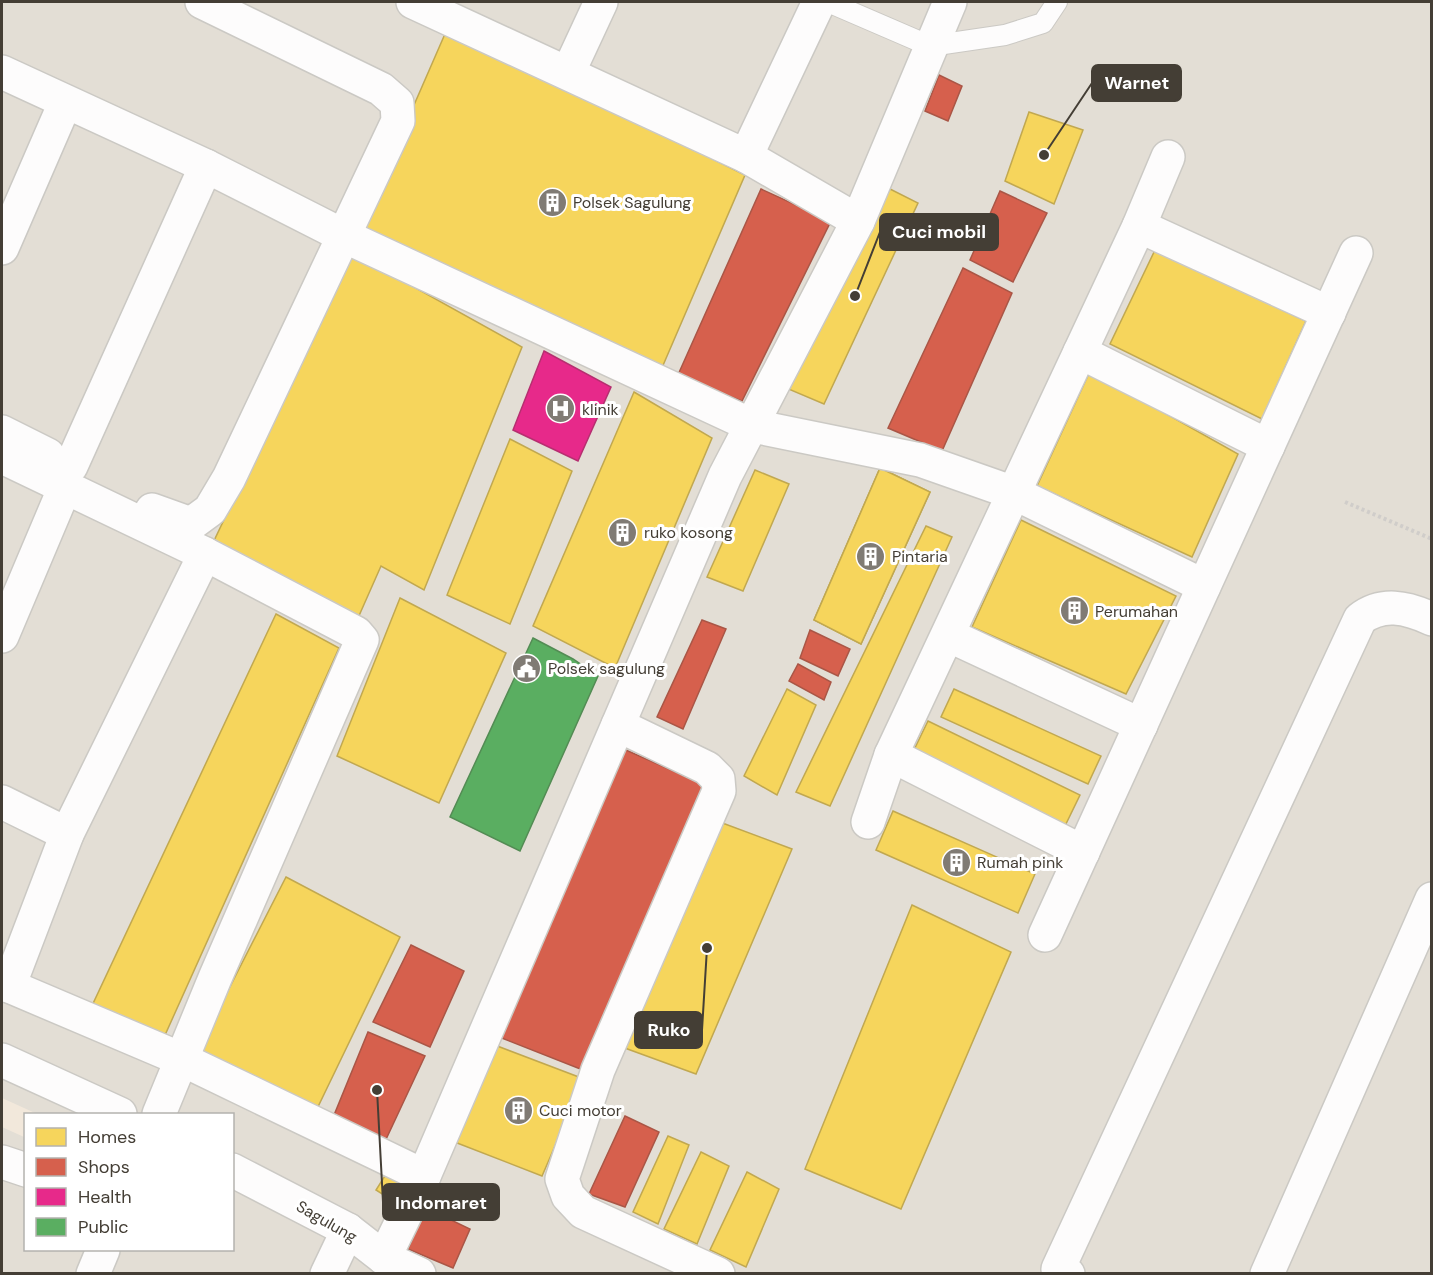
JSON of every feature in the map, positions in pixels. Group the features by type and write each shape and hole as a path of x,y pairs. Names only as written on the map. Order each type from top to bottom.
{"street":[{"path":"2,457 68,477 163,516 191,524 210,510 229,478 342,235 398,121 397,103 381,89 202,2"},
{"path":"413,2 447,9 568,73 746,156 858,221"},
{"path":"568,73 601,2"},
{"path":"746,156 819,2"},
{"path":"384,1258 424,1176 725,476 858,221 950,2"},
{"path":"2,72 206,166 342,235 753,426 920,460 1014,493 1204,586"},
{"path":"2,248 65,103"},
{"path":"868,822 891,755 1139,226 1168,158"},
{"path":"2,636 68,477 206,166"},
{"path":"1139,226 1329,313"},
{"path":"1045,935 1356,254"},
{"path":"1080,352 1268,446"},
{"path":"2,432 68,477 205,554 356,633 362,640 159,1113"},
{"path":"205,554 68,834 5,984 182,1059 424,1176"},
{"path":"1068,1274 1058,1269 1360,619 1373,609 1395,607 1413,610 1431,619"},
{"path":"948,635 1141,725"},
{"path":"618,725 708,768 718,779 719,791 598,1070 562,1179 568,1196 584,1212 718,1274"},
{"path":"891,755 1083,852"},
{"path":"2,802 68,834"},
{"path":"1267,1274 1431,899"},
{"path":"2,1060 118,1113"},
{"path":"2,1162 24,1169"},
{"name":"Sagulung","path":"234,1171 348,1230 384,1258 419,1274"},
{"path":"327,1274 348,1230"},
{"path":"93,1274 103,1251"}],"lane":[{"path":"828,2 930,46 1005,35 1042,23 1057,2"}],"path":[{"path":"1345,502 1431,539"}],"shaded area":[{"path":"2,2 1431,2 1431,1273 2,1274"},
{"path":"2,1098 35,1113 24,1113 24,1137 2,1127"}],"building: Homes":[{"name":"Polsek Sagulung","path":"448,27 745,175 661,370 360,229"},
{"path":"1029,112 1083,130 1054,204 1005,181"},
{"path":"890,189 918,203 824,404 786,388"},
{"path":"1155,250 1306,321 1262,419 1110,344"},
{"path":"351,252 522,347 424,590 381,566 358,618 212,545"},
{"path":"1090,371 1238,454 1192,557 1037,486"},
{"name":"ruko kosong","path":"634,392 712,438 615,668 533,626"},
{"path":"510,439 572,471 510,624 447,595"},
{"name":"Pintaria","path":"880,468 930,492 861,644 814,620"},
{"name":"Pintaria","path":"880,468 930,492 861,644 814,620"},
{"path":"755,470 789,484 743,591 707,577"},
{"name":"Perumahan","path":"1021,520 1176,596 1126,694 972,627"},
{"path":"926,526 952,537 830,806 796,792"},
{"path":"400,598 506,653 439,803 337,756"},
{"path":"276,614 339,648 161,1044 90,1010"},
{"path":"787,689 816,705 777,795 744,776"},
{"path":"954,689 1101,756 1088,784 941,717"},
{"path":"928,721 1080,795 1063,830 911,756"},
{"name":"Rumah pink","path":"893,811 1035,874 1018,913 876,850"},
{"path":"717,821 792,849 696,1074 622,1047"},
{"path":"286,877 400,937 314,1115 193,1059"},
{"path":"912,905 1011,952 901,1209 805,1169"},
{"name":"Cuci motor","path":"492,1044 584,1079 542,1176 452,1141"},
{"path":"668,1136 689,1145 658,1224 633,1212"},
{"path":"701,1152 729,1166 697,1244 664,1229"},
{"path":"388,1171 402,1177 390,1199 376,1190"},
{"path":"747,1172 779,1189 746,1267 710,1250"}],"building: Shops":[{"path":"939,75 962,86 948,121 925,111"},
{"path":"761,189 831,221 742,401 677,377"},
{"path":"1000,191 1047,213 1013,282 970,260"},
{"path":"963,268 1012,293 942,451 888,428"},
{"path":"702,620 726,629 683,729 657,717"},
{"path":"810,630 850,649 838,676 800,658"},
{"path":"798,664 831,682 824,700 789,681"},
{"path":"619,747 712,788 588,1072 494,1035"},
{"path":"411,945 464,971 430,1047 373,1022"},
{"path":"368,1032 425,1056 381,1150 330,1125"},
{"path":"625,1116 659,1132 625,1207 589,1194"},
{"path":"426,1208 470,1229 453,1268 408,1249"}],"building: Health":[{"name":"klinik","path":"544,351 611,387 578,461 513,430"}],"building: Public":[{"path":"533,638 573,659 598,676 520,851 450,817"}],"place":[{"name":"Warnet","path":"1044,155"},
{"name":"Polsek Sagulung","path":"552,202"},
{"name":"Cuci mobil","path":"855,296"},
{"name":"klinik","path":"561,409"},
{"name":"ruko kosong","path":"623,532"},
{"name":"Pintaria","path":"871,556"},
{"name":"Perumahan","path":"1074,611"},
{"name":"Polsek sagulung","path":"527,668"},
{"name":"Rumah pink","path":"956,862"},
{"name":"Ruko","path":"707,948"},
{"name":"Indomaret","path":"377,1090"},
{"name":"Cuci motor","path":"518,1110"}]}
